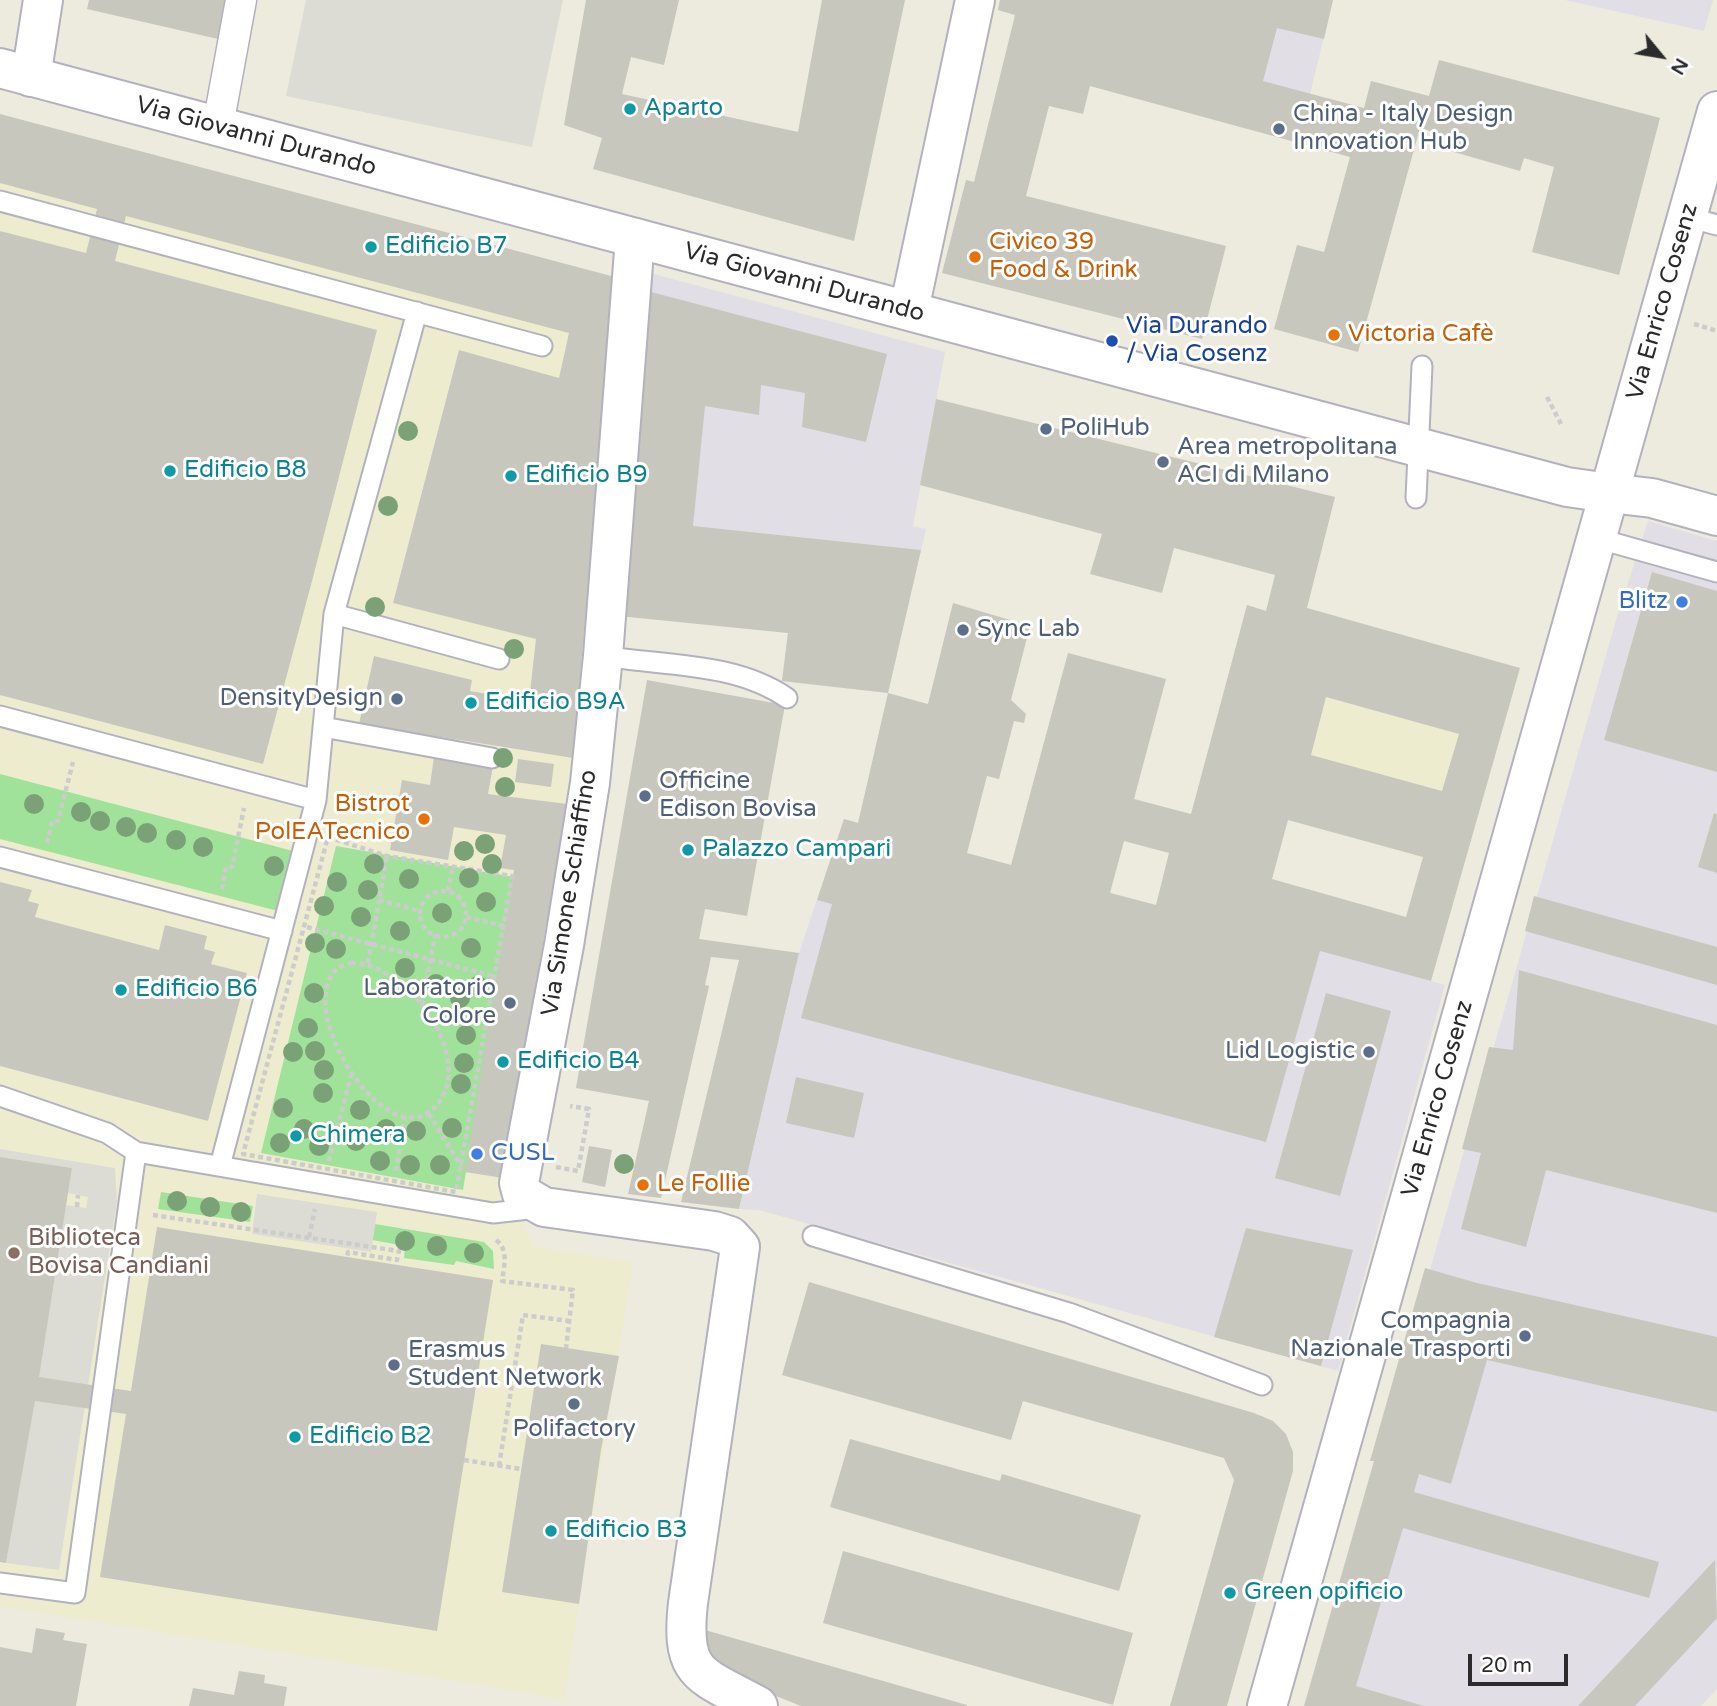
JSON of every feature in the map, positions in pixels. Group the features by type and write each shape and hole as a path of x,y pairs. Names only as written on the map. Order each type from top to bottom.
{"street":[{"path":"15,73 43,0"},
{"path":"219,120 241,0"},
{"path":"909,310 975,0"},
{"name":"Via Giovanni Durando","path":"15,73 1418,448 1586,492 1609,493"},
{"name":"Via Enrico Cosenz","path":"1267,1706 1609,493 1702,221 1717,111"},
{"name":"Via Simone Schiaffino","path":"544,1207 522,1194 518,1176 564,945 590,783 603,656 635,238"},
{"path":"1609,493 1652,498 1717,516"},
{"path":"544,1207 714,1231 730,1236 740,1247 685,1643 700,1674 758,1706"}],"lane":[{"path":"0,201 542,346"},
{"path":"220,1166 316,800 334,614 417,312"},
{"path":"1416,498 1422,366"},
{"path":"1596,538 1717,572"},
{"path":"334,614 499,659"},
{"path":"603,656 743,675 766,683 787,698"},
{"path":"0,716 316,800"},
{"path":"323,727 492,758"},
{"path":"0,857 282,931"},
{"path":"0,1096 107,1133 136,1152 493,1213 544,1207"},
{"path":"0,1583 75,1594 136,1152"},
{"path":"813,1236 1069,1313 1262,1385"}],"path":[{"path":"1687,322 1717,331"},
{"path":"1547,397 1562,426"},
{"path":"41,868 52,821 58,821 79,737"},
{"path":"216,914 226,867 232,867 250,782"},
{"path":"405,1116 395,1182 328,1167 243,1154 328,837 387,856 512,876 459,1178"},
{"path":"368,963 387,856"},
{"path":"448,891 453,866"},
{"path":"448,891 461,900 466,917 458,931 452,935 435,935 425,928 420,911 422,903 433,893 448,891"},
{"path":"379,900 420,911"},
{"path":"466,917 504,926"},
{"path":"303,926 496,977"},
{"path":"422,1005 435,935"},
{"path":"351,962 368,963 410,988 422,1005 441,1037 447,1069 446,1086 441,1101 429,1114 414,1119 380,1106 363,1091 332,1034 326,987 336,970 351,962"},
{"path":"328,1167 352,1074"},
{"path":"551,1166 578,1171 589,1109 562,1104"},
{"path":"429,1114 461,1166"},
{"path":"77,1207 78,1195"},
{"path":"153,1203 152,1215 399,1251 397,1260 348,1251 347,1257"},
{"path":"303,1208 327,1211"},
{"path":"309,1237 315,1209"},
{"path":"493,1238 502,1244 505,1258 502,1281 573,1290 566,1348"},
{"path":"499,1466 523,1315 569,1321"},
{"path":"464,1461 522,1469"}],"shaded area":[{"path":"306,0 563,0 532,147 286,96"},
{"path":"1000,0 1333,0 1310,94 998,10"},
{"path":"1565,0 1713,0 1704,31"},
{"path":"0,114 615,277 573,758 503,1178 534,1247 633,1262 564,1699 0,1606"},
{"path":"635,269 945,352 913,526 926,529 888,693 782,681 788,633 609,615"},
{"path":"1648,521 1717,541 1717,1689 1701,1706 1305,1706 1617,617"},
{"path":"1307,608 1520,668 1463,869 1250,809"},
{"path":"844,819 1445,985 1338,1371 759,1210 739,1209 799,953"},
{"path":"0,1149 115,1168 117,1201 59,1570 6,1563 66,1205 86,1208 88,1197 68,1193 71,1168 0,1157"},
{"path":"257,1194 377,1212 371,1252 252,1234"}],"green space":[{"path":"0,774 293,851 278,911 0,839"},
{"path":"336,846 514,877 463,1190 261,1153"},
{"path":"161,1192 253,1206 250,1222 158,1209"},
{"path":"375,1224 484,1242 493,1251 494,1269 456,1261 454,1265 404,1258 405,1246 372,1240"}],"building":[{"path":"89,0 225,0 218,39 87,9"},
{"name":"Aparto","path":"586,0 679,0 664,65 631,57 622,94 798,132 822,0 905,0 854,241 593,169 602,138 564,125"},
{"path":"1000,0 1333,0 1324,39 1277,28 1263,81 1364,108 1371,81 1429,96 1439,60 1660,118 1619,275 1532,252 1554,167 1524,158 1520,171 1447,150 1450,137 1420,128 1358,352 1274,329 1297,245 1324,252 1350,157 1090,86 1083,114 1049,106 1026,196 1226,246 1202,339 942,273 966,180 974,182 1015,15 998,10"},
{"path":"0,114 615,277 573,758 359,724 374,656 472,680 470,691 529,701 536,639 393,603 459,350 559,378 569,333 126,216 115,261 377,330 312,581 263,764 0,695 0,231 86,253 97,209 0,183"},
{"path":"651,292 887,354 866,442 802,427 805,393 761,385 759,415 705,406 693,526 921,550 888,693 782,681 788,633 619,616 631,519"},
{"path":"936,399 1335,497 1307,608 1520,668 1431,981 1320,951 1266,1142 801,1018 832,904 817,900 844,819 858,823 888,693 928,704 953,603 1030,626 1011,700 1026,714 1024,723 1014,721 999,779 987,776 967,853 1011,865 1068,653 1166,679 1134,799 1191,814 1247,605 1266,611 1275,575 1174,548 1162,593 1090,574 1102,534 920,485","holes":["1326,697 1459,734 1442,791 1311,755","1288,820 1423,857 1406,917 1272,879","1124,841 1169,853 1156,905 1110,893"]},
{"path":"1652,572 1717,591 1717,772 1604,740"},
{"name":"Palazzo Campari","path":"647,680 785,705 747,916 705,909 699,939 799,953 739,1209 681,1202 739,960 711,957 705,985 709,986 661,1198 628,1194 649,1101 576,1088"},
{"name":"Edificio B4","path":"434,757 493,766 488,794 567,804 503,1178 465,1172 514,870 500,868 506,835 454,827 448,860 390,850 402,780 430,785"},
{"path":"518,759 554,764 551,787 515,782"},
{"path":"1714,813 1717,814 1717,873 1698,867"},
{"name":"Edificio B6","path":"0,882 32,890 28,901 39,904 35,917 159,950 165,925 207,936 204,949 215,952 211,964 247,973 208,1121 0,1066"},
{"path":"1534,896 1717,947 1717,985 1525,931"},
{"path":"1519,970 1717,1025 1717,1213 1546,1170 1526,1247 1461,1229 1481,1153 1462,1149 1489,1047 1513,1050"},
{"path":"1326,993 1391,1011 1340,1196 1275,1178"},
{"path":"796,1077 864,1093 854,1138 786,1123"},
{"path":"589,1146 612,1150 605,1187 582,1182"},
{"name":"Edificio B2","path":"0,1157 72,1168 39,1377 131,1391 157,1227 493,1280 437,1631 100,1577 126,1414 35,1401 6,1563 0,1562"},
{"path":"1246,1228 1353,1250 1321,1366 1214,1337"},
{"path":"1425,1268 1477,1283 1717,1337 1717,1412 1487,1360 1451,1484 1419,1474 1414,1492 1659,1562 1649,1598 1403,1528 1356,1686 1424,1706 1304,1706 1374,1461 1370,1461"},
{"path":"809,1282 1254,1413 1273,1421 1286,1434 1293,1452 1293,1471 1227,1706 1170,1706 1234,1480 1224,1458 1023,1401 1011,1440 782,1375"},
{"name":"Edificio B3","path":"541,1344 619,1356 601,1450 579,1604 502,1592"},
{"path":"850,1439 1000,1481 1002,1474 1141,1515 1119,1591 830,1507"},
{"path":"843,1551 1133,1633 1113,1705 823,1623"},
{"path":"1715,1560 1717,1618 1635,1706 1578,1706"},
{"path":"36,1628 65,1633 63,1640 87,1644 76,1706 0,1706 0,1647 32,1653"},
{"path":"705,1630 967,1706 801,1706 776,1696 707,1656"},
{"path":"239,1671 265,1675 264,1683 287,1687 284,1706 189,1706 193,1688 234,1695"}],"place":[{"name":"Aparto","path":"630,109"},
{"name":"China - Italy Design Innovation Hub","path":"1279,129"},
{"name":"Edificio B7","path":"371,247"},
{"name":"Civico 39 Food & Drink","path":"975,257"},
{"name":"Victoria Cafè","path":"1334,335"},
{"name":"Via Durando / Via Cosenz","path":"1112,341"},
{"name":"PoliHub","path":"1046,429"},
{"name":"Area metropolitana ACI di Milano","path":"1163,462"},
{"name":"Edificio B8","path":"170,471"},
{"name":"Edificio B9","path":"511,476"},
{"name":"Blitz","path":"1682,602"},
{"name":"Sync Lab","path":"963,630"},
{"name":"DensityDesign","path":"397,699"},
{"name":"Edificio B9A","path":"471,703"},
{"name":"Officine Edison Bovisa","path":"645,796"},
{"name":"Bistrot PolEATecnico","path":"424,819"},
{"name":"Palazzo Campari","path":"688,850"},
{"name":"Edificio B6","path":"121,990"},
{"name":"Laboratorio Colore","path":"510,1003"},
{"name":"Lid Logistic","path":"1369,1052"},
{"name":"Edificio B4","path":"503,1062"},
{"name":"Chimera","path":"296,1136"},
{"name":"CUSL","path":"477,1154"},
{"name":"Le Follie","path":"643,1185"},
{"name":"Biblioteca Bovisa Candiani","path":"14,1253"},
{"name":"Compagnia Nazionale Trasporti","path":"1525,1336"},
{"name":"Erasmus Student Network","path":"394,1365"},
{"name":"Polifactory","path":"574,1404"},
{"name":"Edificio B2","path":"295,1437"},
{"name":"Edificio B3","path":"551,1531"},
{"name":"Green opificio","path":"1230,1593"}]}
